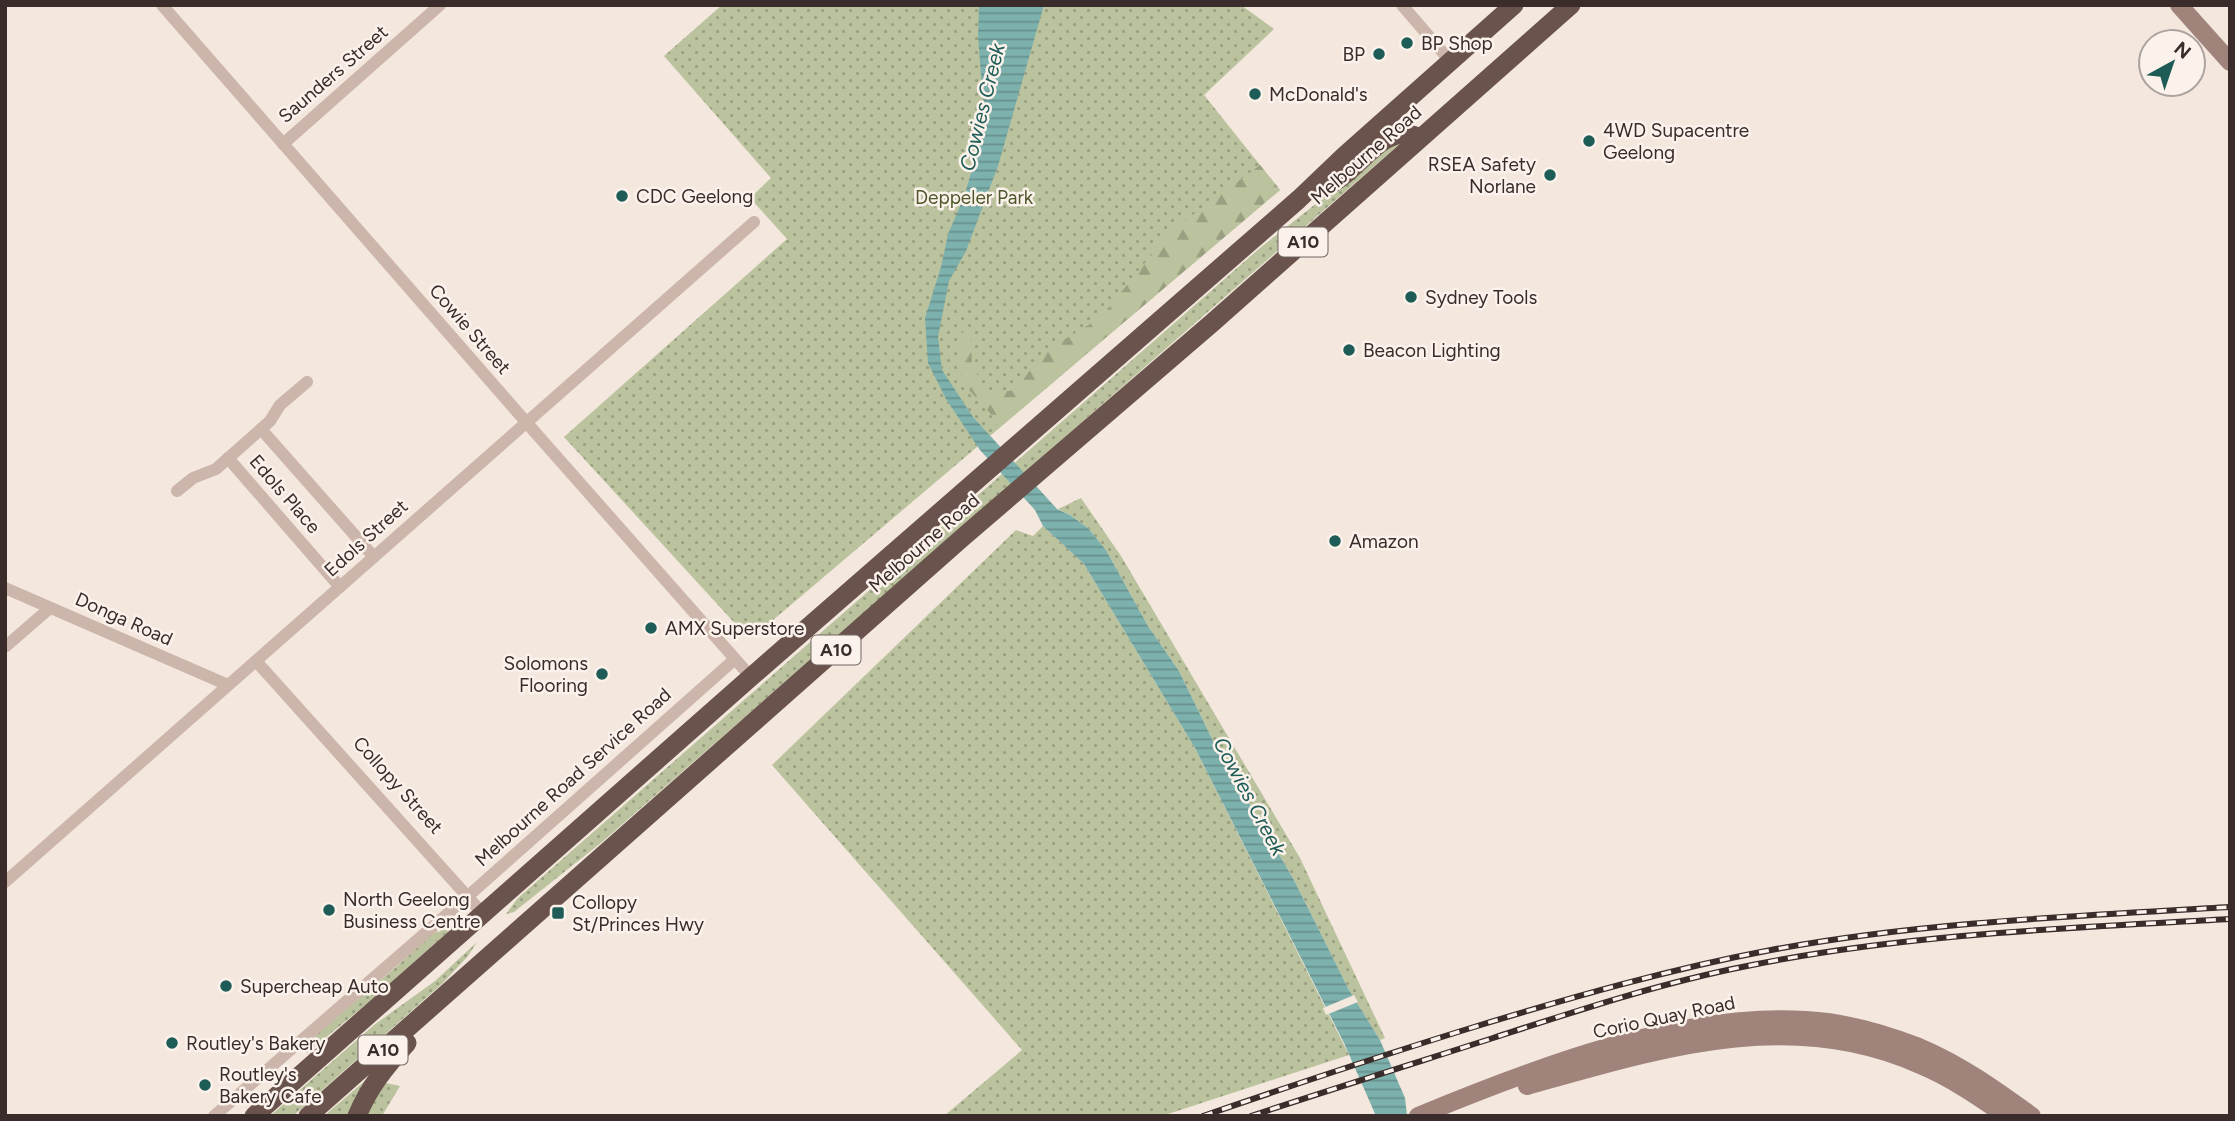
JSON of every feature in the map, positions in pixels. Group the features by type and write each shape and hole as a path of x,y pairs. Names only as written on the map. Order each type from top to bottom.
{"highway":[{"name":"Melbourne Road","path":"254,1116 751,677 1299,199 1514,5"},
{"name":"Melbourne Road","path":"308,1116 1571,5"},
{"path":"1299,199 1342,177 1392,136 1410,133 1420,138"},
{"name":"Collopy Street","path":"484,915 506,940"},
{"path":"357,1116 382,1071 414,1037 457,983"},
{"path":"246,1116 274,1098"}],"main road":[{"path":"2179,5 2230,62"},
{"name":"Corio Quay Road","path":"1420,1116 1478,1092 1593,1052 1676,1031 1730,1023 1779,1020 1812,1020 1878,1041 1921,1048 1989,1085 2032,1116"},
{"name":"Corio Quay Road","path":"1878,1041 1944,1076 2006,1116"}],"street":[{"name":"Cowie Street","path":"162,5 751,677"},
{"name":"Saunders Street","path":"283,144 440,5"},
{"path":"1402,5 1451,62"},
{"name":"Edols Street","path":"5,882 754,222"},
{"name":"Edols Place","path":"177,491 193,478 216,469 270,421 280,405 307,382"},
{"name":"Edols Place","path":"261,429 374,557"},
{"name":"Edols Place","path":"228,458 340,587"},
{"name":"Donga Road","path":"5,588 228,685"},
{"path":"5,647 50,608"},
{"name":"Melbourne Road Service Road","path":"214,1116 467,897 735,659"},
{"name":"Collopy Street","path":"256,661 484,915"}],"green space":[{"name":"Deppeler Park","path":"722,5 1241,5 1274,29 1204,95 1280,190 766,626 751,631 741,630 564,437 787,239 750,198 771,178 664,56"},
{"path":"1403,141 602,842 514,912 506,914 518,898 1260,248 1384,146"},
{"path":"1260,165 1280,190 999,428 990,413 962,382 958,334 970,330 972,363 986,394 1016,390 1042,353 1100,318 1171,231"},
{"path":"1081,498 1121,556 1300,858 1385,1038 1380,1040 1349,990 1294,880 1215,745 1179,671 1148,626 1106,550 1088,528 1058,509"},
{"path":"1043,526 1084,564 1195,748 1349,1055 1162,1116 944,1116 1022,1050 772,765 1016,530 1033,536"},
{"path":"455,917 459,922 369,1002 307,1053 301,1047 435,931 439,932"},
{"path":"477,942 443,983 293,1116 270,1116 374,1025 435,981"},
{"path":"367,1079 400,1086 382,1116 324,1116"}],"water":[{"name":"Cowies Creek","path":"979,5 1044,5 998,166 966,251 949,281 938,337 942,370 973,417 1057,509 1088,528 1106,550 1148,626 1179,671 1215,745 1294,880 1349,990 1380,1040 1405,1098 1407,1116 1376,1116 1344,1043 1195,748 1084,564 1043,526 1035,510 980,450 946,399 928,363 925,318 948,234 964,197 982,135"}],"pier":[{"path":"1354,995 1358,1002 1326,1015 1323,1008"}],"railway":[{"path":"1203,1116 1511,1016 1621,984 1771,950 1942,926 2230,907"},
{"path":"1251,1116 1619,998 1747,966 1806,955 1927,939 2230,919"}],"place":[{"name":"BP Shop","path":"1407,43"},
{"name":"BP","path":"1379,54"},
{"name":"McDonald's","path":"1255,94"},
{"name":"4WD Supacentre Geelong","path":"1589,141"},
{"name":"RSEA Safety Norlane","path":"1550,175"},
{"name":"CDC Geelong","path":"622,196"},
{"name":"Sydney Tools","path":"1411,297"},
{"name":"Beacon Lighting","path":"1349,350"},
{"name":"Amazon","path":"1335,541"},
{"name":"AMX Superstore","path":"651,628"},
{"name":"Solomons Flooring","path":"602,674"},
{"name":"North Geelong Business Centre","path":"329,910"},
{"name":"Collopy St/Princes Hwy","path":"558,913"},
{"name":"Supercheap Auto","path":"226,986"},
{"name":"Routley's Bakery","path":"172,1043"},
{"name":"Routley's Bakery Cafe","path":"205,1085"}]}
